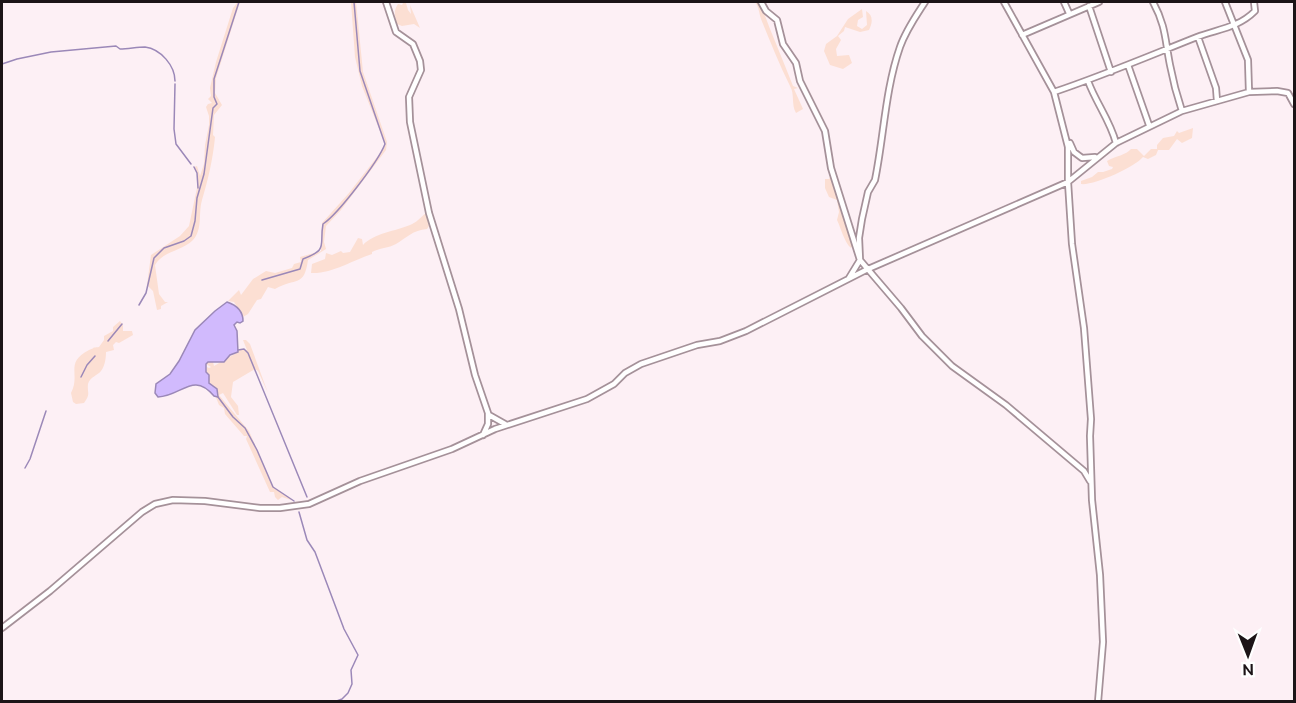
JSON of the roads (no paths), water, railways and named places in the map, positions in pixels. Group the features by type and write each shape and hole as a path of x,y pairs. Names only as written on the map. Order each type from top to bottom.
{"street":[{"path":"386,2 396,32 413,44 420,60 421,70 409,97 410,122 429,213 441,248 475,375 488,412 488,423 483,435"},
{"path":"761,2 766,11 777,20 783,36 783,44 796,63 800,81 825,131 831,168 860,260 866,270 901,308 935,351 1058,448 1084,471 1092,485"},
{"path":"849,279 860,260 859,238 862,219 868,192 875,180 891,81 901,46 911,23 925,2"},
{"path":"1004,2 1053,92 1067,138 1074,152 1082,158 1098,157"},
{"path":"1064,2 1069,13"},
{"path":"1022,34 1099,2"},
{"path":"1153,2 1164,27 1172,78 1182,111"},
{"path":"1225,2 1248,60 1250,92"},
{"path":"1053,92 1088,81 1198,37 1234,27 1255,11 1254,2"},
{"path":"1089,6 1111,72"},
{"path":"1198,37 1216,88 1217,101"},
{"path":"1128,65 1149,125"},
{"path":"1088,81 1097,104 1112,126 1116,142"},
{"path":"2,628 50,591 142,512 155,504 163,501 185,500 260,508 301,506 360,481 452,449 506,425 587,399 614,384 625,373 640,364 697,345 720,341 746,331 866,270 1068,182 1116,142 1182,111 1250,92 1288,93 1294,104"},
{"path":"1067,138 1072,244 1084,328 1091,419 1092,485 1100,575 1103,642 1098,702"},
{"path":"488,412 498,422 506,425"}],"waterway":[{"path":"139,305 146,293 154,258 164,248 191,236 197,198 204,174 213,108 217,104 214,97 214,79 239,2"},
{"path":"262,280 300,269 303,259 320,249 323,224 357,187 385,144 360,71 354,2"},
{"path":"2,64 51,52 116,46 120,49 145,47 151,48 166,59 173,70 175,81"},
{"path":"175,84 176,144 191,164"},
{"path":"194,167 197,173 198,188"},
{"path":"108,341 122,324"},
{"path":"238,350 244,349 248,353 307,497"},
{"path":"81,377 95,356"},
{"path":"218,397 233,417 245,428 273,487 294,501"},
{"path":"25,468 46,411"},
{"path":"299,512 307,540 315,552 344,629 358,655 351,670 352,684 348,693 342,699 334,702"}]}
